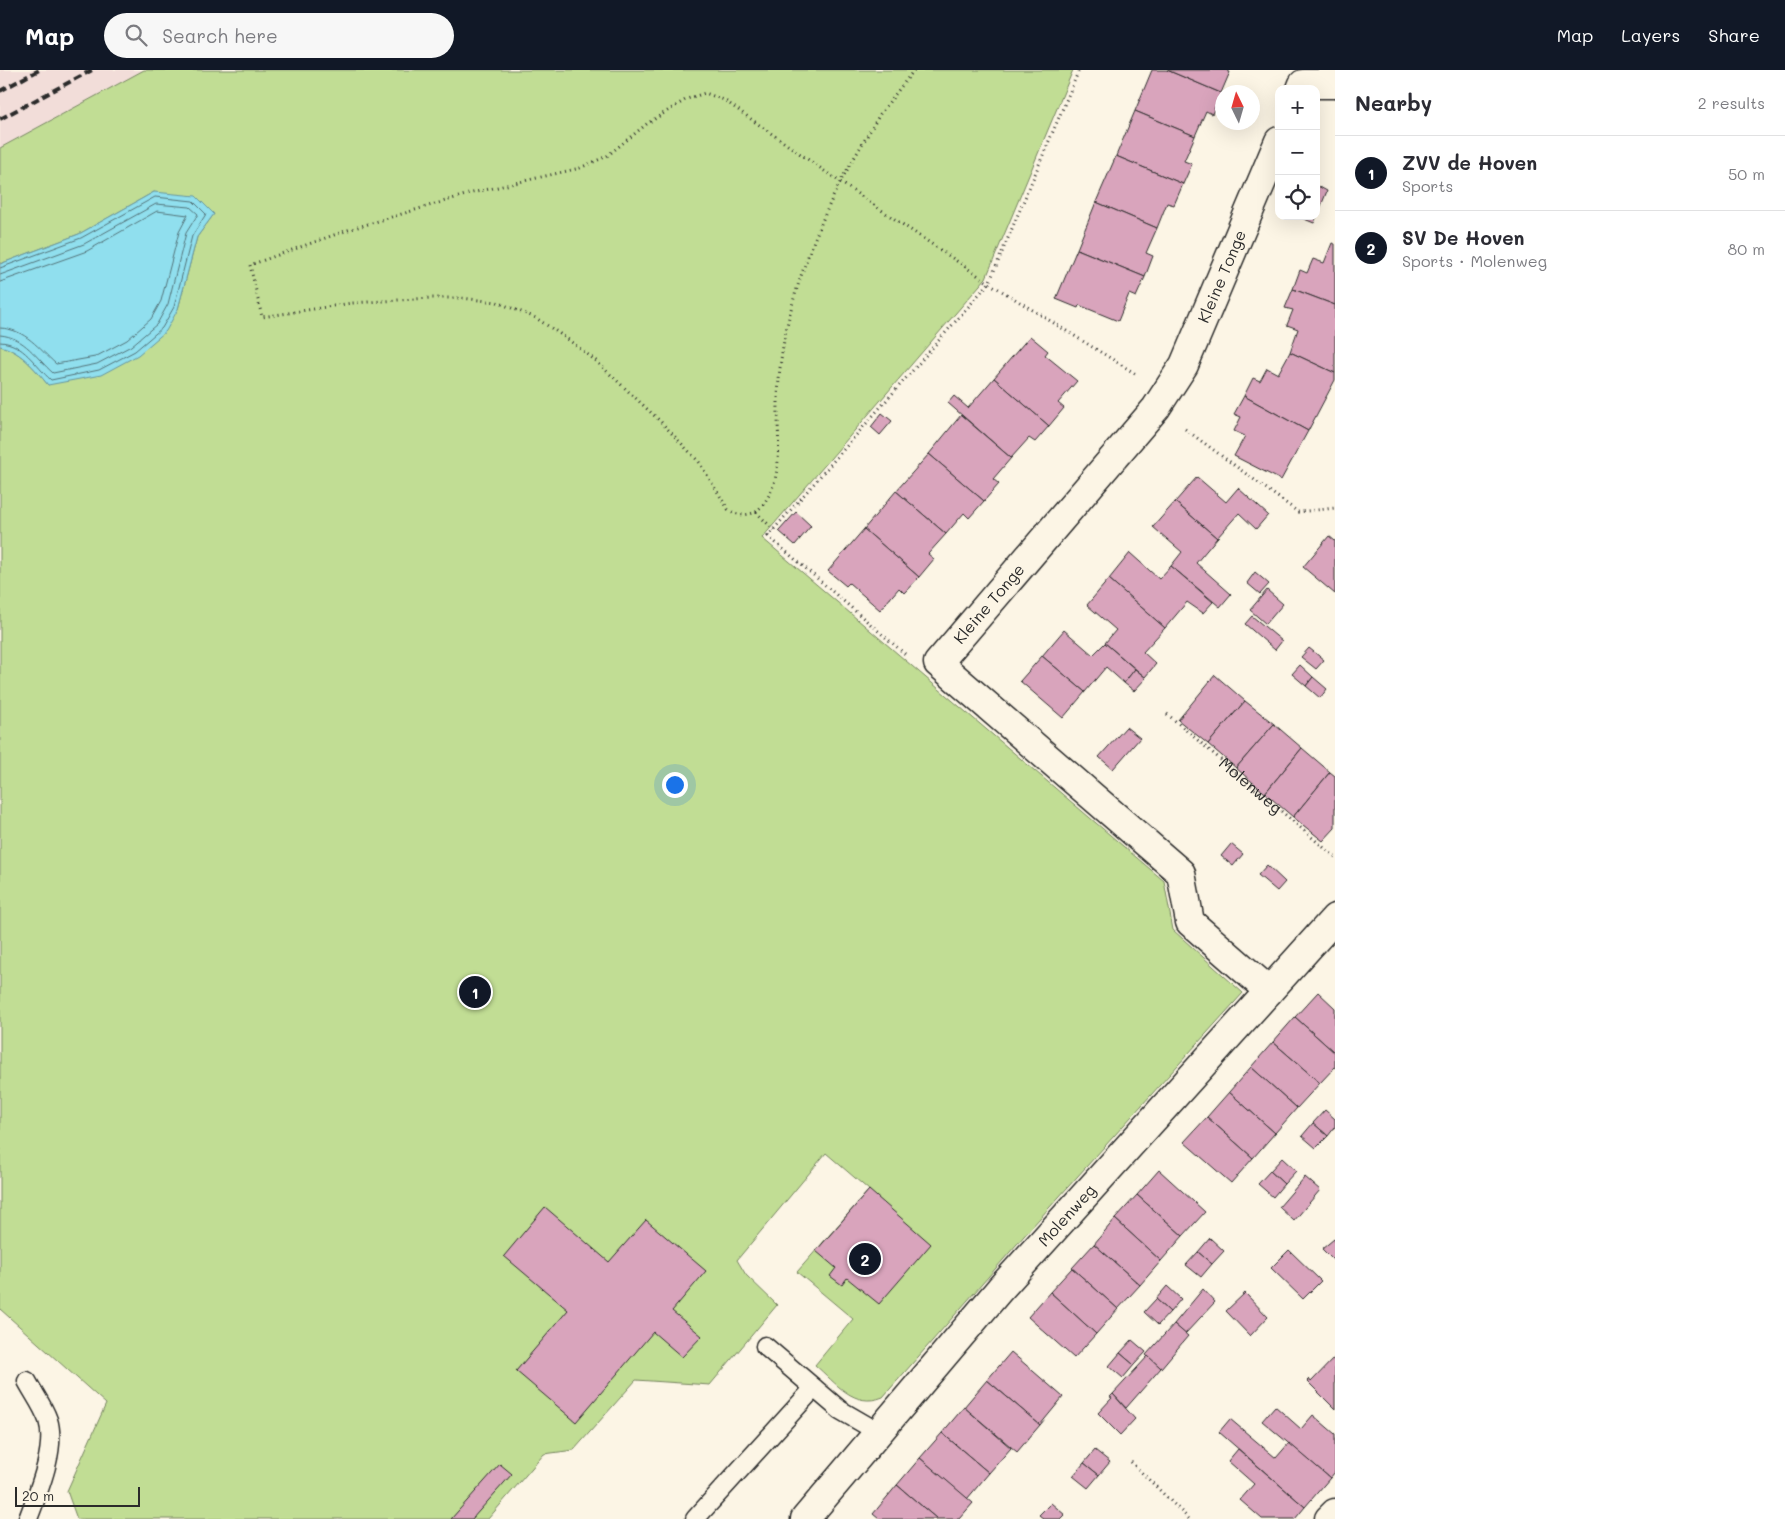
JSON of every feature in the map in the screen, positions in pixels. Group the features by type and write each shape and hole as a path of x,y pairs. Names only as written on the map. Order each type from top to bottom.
{"street":[{"path":"1303,85 1335,84"},
{"name":"Kleine Tonge","path":"938,663 1162,400 1184,365 1275,150"},
{"path":"938,663 1181,873 1190,922 1269,990"},
{"name":"Molenweg","path":"806,1519 1000,1289 1335,918"},
{"path":"1329,1519 1335,1513"}],"lane":[{"path":"765,1346 840,1410 878,1432"},
{"path":"27,1381 44,1410 50,1434 43,1476 28,1519"},
{"path":"695,1519 814,1388"}],"path":[{"path":"914,70 880,114 840,182 816,237 792,305 780,367 777,475 771,494 756,512 741,515 734,514 728,509 699,462 660,421 596,361 536,318 520,311 497,302 461,298 352,303 262,317 250,265 348,230 472,193 595,163 669,108 697,94 705,94 724,100 840,182 1162,400 1298,512 1335,508"},
{"path":"938,663 911,659 768,536 989,283 1079,70"},
{"path":"756,512 774,530"},
{"name":"Molenweg","path":"1167,714 1335,857"},
{"path":"1130,1462 1189,1519"}],"shaded area":[{"path":"0,70 144,70 0,148"}],"green space":[{"path":"144,70 1073,70 986,278 762,538 1164,881 1173,930 1243,993 1031,1228 883,1397 863,1400 854,1397 838,1386 815,1365 853,1319 797,1272 869,1190 826,1153 737,1260 746,1275 777,1305 710,1385 636,1380 574,1450 544,1454 488,1519 77,1519 67,1491 106,1404 0,1309 0,346 8,348 21,356 48,385 178,309 197,237 214,214 154,192 79,234 0,264 0,148"}],"water":[{"path":"154,192 196,196 214,214 197,237 178,309 166,331 138,355 101,375 48,385 21,356 8,348 0,346 0,264 79,234"}],"building":[{"path":"1152,70 1167,70 1215,90 1215,107 1212,114 1206,111 1195,136 1135,111"},
{"path":"1167,70 1225,70 1230,72 1224,85 1215,85 1215,90"},
{"path":"1135,111 1195,136 1184,161 1192,164 1183,184 1116,156"},
{"path":"1116,156 1183,184 1174,205 1167,203 1157,228 1096,202"},
{"path":"1320,187 1327,191 1320,208"},
{"path":"1096,202 1157,228 1146,253 1153,256 1145,277 1077,249"},
{"path":"1332,243 1335,244 1335,305 1293,289 1300,270 1307,273 1313,259 1324,263"},
{"path":"1077,249 1145,277 1136,297 1129,294 1118,321 1079,305 1078,308 1056,299"},
{"path":"1293,289 1335,305 1335,373 1290,352 1298,329 1287,325 1293,310 1285,308"},
{"path":"1030,336 1048,351 1045,355 1077,381 1058,403 1064,408 1049,426 994,378"},
{"path":"1290,352 1335,373 1335,380 1308,431 1244,396 1253,378 1260,381 1267,368 1278,374"},
{"path":"994,378 1049,426 1035,442 1029,438 1011,458 948,403 954,396 968,408"},
{"path":"1244,396 1308,431 1281,480 1234,456 1245,436 1234,431 1241,417 1234,414"},
{"path":"882,413 892,421 880,435 871,427"},
{"path":"961,415 1011,458 993,479 999,484 984,501 929,454"},
{"path":"929,454 984,501 969,518 964,513 946,534 896,491"},
{"path":"1197,477 1226,502 1238,488 1268,515 1256,529 1239,513 1217,538 1175,502"},
{"path":"896,491 946,534 928,554 934,559 919,577 864,529"},
{"path":"1175,502 1217,538 1196,563 1231,594 1220,607 1171,566 1182,552 1153,527"},
{"path":"796,512 811,526 795,545 779,531"},
{"path":"864,529 919,577 904,593 899,588 880,610 849,583 846,586 828,571"},
{"path":"1329,536 1335,541 1335,594 1303,567"},
{"path":"1130,553 1159,579 1171,566 1213,602 1203,613 1187,602 1165,628 1109,579"},
{"path":"1255,572 1269,584 1260,594 1247,583"},
{"path":"1109,579 1165,628 1143,652 1156,664 1145,677 1105,643 1116,630 1087,605"},
{"path":"1267,590 1283,604 1266,624 1250,610"},
{"path":"1252,616 1282,641 1275,650 1245,624"},
{"path":"1064,630 1093,655 1105,643 1135,669 1124,683 1106,667 1085,692 1042,656"},
{"path":"1309,648 1324,660 1316,669 1301,657"},
{"path":"1042,656 1085,692 1063,718 1020,681"},
{"path":"1300,665 1313,677 1306,686 1292,674"},
{"path":"1135,669 1146,678 1134,691 1124,683"},
{"path":"1215,675 1245,701 1208,744 1178,720"},
{"path":"1313,677 1327,689 1320,698 1306,686"},
{"path":"1245,701 1274,724 1236,768 1208,744"},
{"path":"1274,724 1302,748 1265,793 1236,768"},
{"path":"1126,727 1140,738 1113,769 1099,757"},
{"path":"1302,748 1330,772 1293,817 1265,793"},
{"path":"1330,772 1335,776 1335,828 1323,841 1293,817"},
{"path":"1231,844 1243,854 1233,866 1221,856"},
{"path":"1267,865 1285,882 1277,891 1258,875"},
{"path":"1318,992 1335,1008 1335,1053 1295,1017"},
{"path":"1295,1017 1335,1053 1335,1067 1320,1083 1273,1042"},
{"path":"1273,1042 1320,1083 1297,1108 1251,1067"},
{"path":"1251,1067 1297,1108 1275,1133 1229,1092"},
{"path":"1229,1092 1275,1133 1253,1158 1207,1117"},
{"path":"1325,1110 1335,1119 1335,1127 1328,1136 1313,1123"},
{"path":"1207,1117 1253,1158 1231,1183 1184,1142"},
{"path":"1313,1123 1328,1136 1316,1148 1302,1136"},
{"path":"1282,1158 1296,1171 1284,1184 1270,1171"},
{"path":"1159,1170 1205,1212 1183,1236 1137,1195"},
{"path":"1270,1171 1284,1184 1273,1197 1258,1184"},
{"path":"1305,1177 1320,1190 1294,1221 1279,1207"},
{"path":"869,1190 931,1244 879,1304 847,1278 842,1285 830,1276 836,1268 816,1251"},
{"path":"1137,1195 1183,1236 1161,1261 1115,1219"},
{"path":"545,1207 609,1262 646,1220 706,1271 672,1311 702,1336 682,1357 653,1332 576,1422 516,1371 568,1310 504,1256"},
{"path":"1115,1219 1161,1261 1140,1285 1094,1244"},
{"path":"1210,1238 1224,1251 1212,1264 1198,1252"},
{"path":"1335,1240 1335,1262 1322,1249"},
{"path":"1094,1244 1140,1285 1118,1309 1072,1268"},
{"path":"1289,1250 1321,1281 1303,1299 1271,1268"},
{"path":"1198,1252 1212,1264 1201,1277 1186,1265"},
{"path":"1072,1268 1118,1309 1096,1334 1050,1292"},
{"path":"1167,1286 1181,1299 1170,1312 1156,1299"},
{"path":"1203,1289 1215,1302 1185,1334 1174,1324"},
{"path":"1050,1292 1096,1334 1074,1358 1028,1317"},
{"path":"1245,1293 1268,1317 1250,1336 1226,1311"},
{"path":"1156,1299 1170,1312 1158,1325 1144,1312"},
{"path":"1174,1324 1188,1336 1161,1368 1146,1355"},
{"path":"1132,1340 1146,1352 1134,1365 1120,1353"},
{"path":"1011,1352 1063,1397 1040,1425 987,1380"},
{"path":"1120,1353 1134,1365 1123,1378 1109,1366"},
{"path":"1148,1356 1161,1368 1126,1408 1113,1394"},
{"path":"1335,1357 1335,1409 1307,1381 1309,1379 1311,1382"},
{"path":"987,1380 1040,1425 1017,1452 964,1407"},
{"path":"1113,1394 1135,1419 1120,1435 1098,1413 1112,1398 1110,1397"},
{"path":"1275,1406 1301,1429 1313,1415 1335,1434 1335,1472 1330,1478 1262,1421"},
{"path":"964,1407 1011,1448 989,1473 942,1433"},
{"path":"1230,1419 1276,1458 1289,1443 1330,1478 1305,1507 1219,1432"},
{"path":"942,1433 989,1473 967,1499 920,1458"},
{"path":"1238,1449 1305,1507 1295,1519 1262,1519 1240,1500 1254,1484 1228,1461"},
{"path":"1095,1450 1110,1462 1099,1475 1084,1463"},
{"path":"920,1458 973,1503 959,1519 937,1519 897,1485"},
{"path":"1084,1463 1099,1475 1088,1488 1073,1476"},
{"path":"500,1464 512,1474 472,1519 451,1519"},
{"path":"897,1485 937,1519 879,1519 873,1514"},
{"path":"1051,1503 1065,1515 1061,1519 1044,1519 1039,1515"}],"railway":[{"path":"0,91 39,70"},
{"path":"0,119 92,70"}],"place":[{"name":"ZVV de Hoven","path":"475,992"},
{"name":"SV De Hoven","path":"865,1259"}]}
